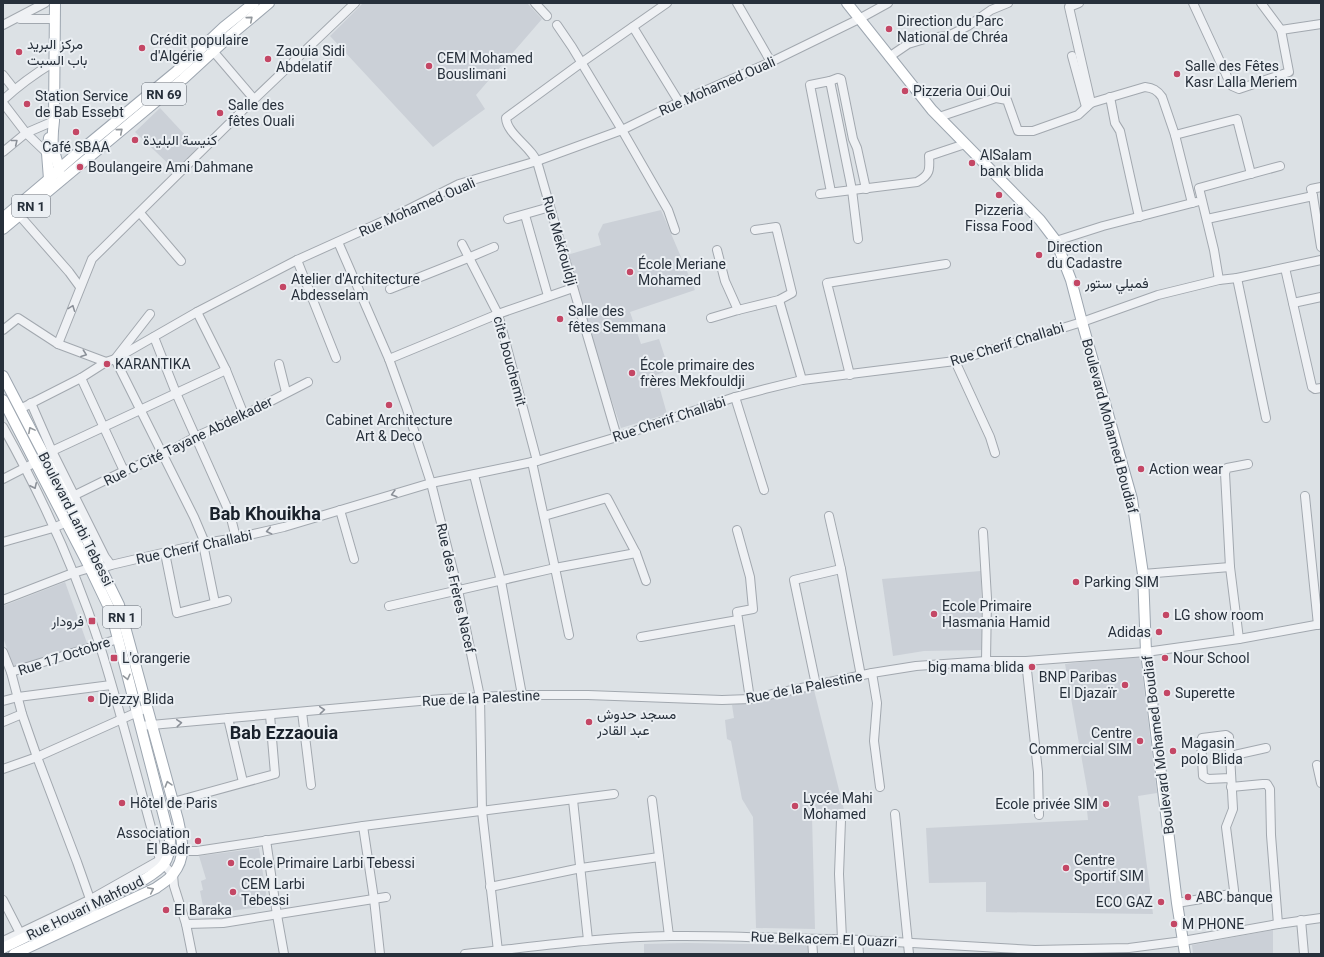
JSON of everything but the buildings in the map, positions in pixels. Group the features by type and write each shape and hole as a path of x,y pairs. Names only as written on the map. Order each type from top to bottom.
{"main road":[{"name":"RN 1","path":"53,181 50,152 54,120 55,3"},
{"name":"RN 69","path":"59,168 178,71 224,27 254,3"},
{"name":"RN 69","path":"53,181 183,79 269,3"},
{"name":"Boulevard Mohamed Boudiaf","path":"847,3 889,57 939,117 1040,220 1056,241 1071,280 1132,499 1143,574 1146,652 1177,903 1185,954"},
{"name":"RN 1","path":"3,229 20,216 53,181 59,168 58,162 50,152"},
{"path":"50,152 63,156 74,156"},
{"name":"RN 1","path":"3,218 53,181"},
{"name":"Boulevard Larbi Tebessi","path":"3,376 20,409 48,453 71,497 99,569 136,713 168,828 170,851 168,858 162,862"},
{"name":"Boulevard Larbi Tebessi","path":"3,400 67,522 99,569 119,606 183,841 183,851 173,875"},
{"name":"Rue Houari Mahfoud","path":"3,949 92,902 145,879 161,869 162,862"},
{"name":"Rue Houari Mahfoud","path":"14,954 156,888 173,875"}],"street":[{"path":"15,20 45,3"},
{"path":"58,344 92,259 254,99 355,3"},
{"path":"534,3 547,16"},
{"path":"537,160 508,126 506,118 667,3"},
{"path":"737,3 771,62"},
{"name":"Rue Mohamed Ouali","path":"20,409 81,378 106,362 115,359 197,312 297,260 459,184 537,160 622,130 679,102 771,62 859,19 888,3"},
{"path":"889,57 908,44 928,38 948,36 968,26 991,10 1008,3"},
{"path":"1079,3 1069,7 1089,105"},
{"path":"1192,3 1230,83 1239,89 1289,72 1281,30 1261,3"},
{"path":"4,22 35,18 54,19"},
{"path":"1281,30 1321,24"},
{"path":"557,25 622,130 668,210 675,230"},
{"path":"633,27 679,102"},
{"path":"213,51 254,99"},
{"path":"1072,56 1089,105"},
{"path":"50,152 26,133 3,101 14,89 54,62"},
{"path":"3,75 14,89"},
{"path":"831,192 810,85 838,78 841,79 853,139 857,148 866,188"},
{"path":"830,81 852,190 858,239"},
{"path":"939,117 996,98 1007,100 1018,132 1032,131 1078,115 1089,105 1110,97 1145,87 1153,88 1158,91 1162,97 1175,135 1192,203"},
{"path":"1110,97 1115,123 1120,131 1139,217"},
{"path":"1175,135 1237,119 1251,174"},
{"path":"3,152 26,133 54,120"},
{"path":"820,194 917,182 925,178 930,170 929,156 965,144"},
{"name":"Rue Mekfouldji","path":"537,160 617,437"},
{"path":"1219,280 1207,219 1199,188 1280,166"},
{"path":"1321,187 1311,189 1321,247"},
{"path":"1207,219 1313,196"},
{"path":"1056,241 1202,200"},
{"path":"508,220 550,207"},
{"path":"140,213 181,261"},
{"path":"525,215 548,296"},
{"path":"20,216 69,272 80,288"},
{"path":"711,318 779,300 792,293 776,227 755,230"},
{"name":"Rue des Frères Nacef","path":"338,242 389,359 407,409 431,483 458,590 480,697 482,811 498,951"},
{"name":"cite bouchemit","path":"462,244 498,314 534,462 568,635"},
{"path":"390,289 494,247"},
{"path":"717,250 726,281 738,310"},
{"path":"297,260 336,358"},
{"name":"Rue Cherif Challabi","path":"3,600 73,573 99,569 284,527 431,483 534,462 617,437 735,397 802,380 955,361 1082,322 1158,295 1219,280 1237,278 1321,260"},
{"path":"850,375 827,283 946,264"},
{"path":"1285,268 1312,387 1315,389 1321,388"},
{"path":"1237,278 1266,418"},
{"path":"389,359 498,314 573,288"},
{"path":"1293,303 1321,297"},
{"path":"779,300 802,380"},
{"path":"197,312 226,370 244,415"},
{"path":"150,314 115,359 194,517 204,544 216,603"},
{"path":"3,330 18,318 58,344 106,362"},
{"path":"154,337 176,393 230,514 236,538"},
{"path":"955,361 990,437 994,453"},
{"path":"279,364 286,392"},
{"path":"3,479 26,468 48,453 226,370"},
{"path":"81,378 124,471"},
{"name":"Rue C Cité Tayane Abdelkader","path":"71,497 124,471 163,456 195,437 244,415 308,382"},
{"path":"735,397 764,490"},
{"path":"31,403 48,453"},
{"path":"3,426 26,468 73,573 99,645 162,862 173,875 174,886 186,924 192,954"},
{"path":"1239,639 1230,567 1225,471 1227,468 1248,464"},
{"path":"474,475 501,581 522,695"},
{"path":"1305,496 1320,625"},
{"path":"544,516 607,498 636,553 646,582"},
{"path":"340,510 354,559"},
{"path":"829,516 841,569 860,676"},
{"path":"3,542 53,528 67,522"},
{"path":"737,530 750,577 753,609 737,612 750,699"},
{"path":"983,532 987,598 986,661"},
{"path":"165,553 177,613 227,600"},
{"path":"389,606 556,568 636,553"},
{"path":"1143,574 1230,567"},
{"path":"816,684 794,580 841,569"},
{"path":"640,638 738,620"},
{"name":"Rue de la Palestine","path":"140,726 442,699 522,695 588,695 722,700 750,699 816,684 916,666 986,661 1026,661 1146,652 1239,639 1320,625"},
{"name":"Rue 17 Octobre","path":"11,672 118,639"},
{"path":"3,652 11,672 22,714 37,757 96,916"},
{"path":"1026,661 1038,772 1039,815"},
{"path":"872,673 877,703 874,741 880,787"},
{"path":"3,701 18,697 111,685"},
{"path":"3,769 37,757 146,708"},
{"path":"302,712 311,785"},
{"path":"3,722 22,714"},
{"path":"173,802 275,774 270,715"},
{"path":"228,718 243,782"},
{"path":"1177,903 1231,894 1234,892 1226,827 1233,809 1230,778 1229,739 1228,736 1203,738 1201,740 1203,776 1208,779 1230,778"},
{"path":"1230,756 1266,748"},
{"path":"1317,765 1321,782"},
{"path":"1231,787 1267,784 1270,789 1270,829 1278,924"},
{"path":"170,851 197,851 363,826 614,794"},
{"path":"573,800 588,940"},
{"path":"652,800 669,936"},
{"path":"895,814 909,954"},
{"path":"842,820 839,874 842,939"},
{"path":"363,826 374,899 380,954"},
{"path":"266,840 284,954"},
{"path":"490,887 581,868 659,857"},
{"path":"186,924 223,923 386,897"},
{"path":"3,900 20,933"},
{"path":"3,941 92,902"},
{"name":"Rue Belkacem El Ouazri","path":"465,954 588,940 669,936 761,936 842,939 1035,950 1129,948 1321,918"},
{"path":"1301,920 1304,954"},
{"path":"812,939 813,954"},
{"path":"858,940 859,954"},
{"path":"3,949 6,954"}],"shaded area":[{"name":"CEM Mohamed Bouslimani","path":"363,3 527,3 542,19 476,95 485,109 433,147 330,36"},
{"path":"160,108 198,149 176,171 135,132"},
{"name":"École Meriane Mohamed","path":"661,210 695,290 630,312 641,344 659,339 669,370 656,375 667,414 621,428 588,330 567,255 601,245 598,234 603,224"},
{"name":"Ecole Primaire Hasmania Hamid","path":"981,571 983,650 924,651 893,656 882,579"},
{"path":"65,582 87,643 14,669 3,637 3,606"},
{"path":"1140,655 1157,793 1138,796 1153,914 986,912 986,882 929,883 926,828 1088,820 1086,801 1089,800 1065,664"},
{"name":"Lycée Mahi Mohamed","path":"814,690 845,814 812,816 815,929 756,928 753,817 742,799 731,741 727,739 725,720 734,718 732,705"},
{"name":"CEM Larbi Tebessi","path":"259,848 268,906 208,914 206,905 203,906 200,891 203,890 201,881 206,879 199,856"},
{"path":"1273,930 1273,954 1193,954 1192,945"},
{"path":"686,943 809,945 810,954 644,954 644,944"}],"place":[{"name":"Direction du Parc National de Chréa","path":"889,29"},
{"name":"Crédit populaire d'Algérie","path":"142,48"},
{"name":"مركز البريد باب السبت","path":"19,52"},
{"name":"Zaouia Sidi Abdelatif","path":"268,59"},
{"name":"CEM Mohamed Bouslimani","path":"429,66"},
{"name":"Salle des Fêtes Kasr Lalla Meriem","path":"1177,74"},
{"name":"Pizzeria Oui Oui","path":"905,91"},
{"name":"Station Service de Bab Essebt","path":"27,104"},
{"name":"Salle des fêtes Ouali","path":"220,113"},
{"name":"Café SBAA","path":"76,132"},
{"name":"كنيسة البليدة","path":"135,140"},
{"name":"AlSalam bank blida","path":"972,163"},
{"name":"Boulangeire Ami Dahmane","path":"80,167"},
{"name":"Pizzeria Fissa Food","path":"999,195"},
{"name":"Direction du Cadastre","path":"1039,255"},
{"name":"École Meriane Mohamed","path":"630,272"},
{"name":"فميلي ستور","path":"1077,283"},
{"name":"Atelier d'Architecture Abdesselam","path":"283,287"},
{"name":"Salle des fêtes Semmana","path":"560,319"},
{"name":"KARANTIKA","path":"107,364"},
{"name":"École primaire des frères Mekfouldji","path":"632,373"},
{"name":"Cabinet Architecture Art & Deco","path":"389,405"},
{"name":"Action wear","path":"1141,469"},
{"name":"Parking SIM","path":"1076,582"},
{"name":"Ecole Primaire Hasmania Hamid","path":"934,614"},
{"name":"LG show room","path":"1166,615"},
{"name":"فرودار","path":"92,621"},
{"name":"Adidas","path":"1159,632"},
{"name":"L'orangerie","path":"114,658"},
{"name":"Nour School","path":"1165,658"},
{"name":"big mama blida","path":"1032,667"},
{"name":"BNP Paribas El Djazaïr","path":"1125,685"},
{"name":"Superette","path":"1167,693"},
{"name":"Djezzy Blida","path":"91,699"},
{"name":"مسجد حدوش عبد القادر","path":"589,722"},
{"name":"Centre Commercial SIM","path":"1140,741"},
{"name":"Magasin polo Blida","path":"1173,751"},
{"name":"Hôtel de Paris","path":"122,803"},
{"name":"Ecole privée SIM","path":"1106,804"},
{"name":"Lycée Mahi Mohamed","path":"795,806"},
{"name":"Association El Badr","path":"198,841"},
{"name":"Ecole Primaire Larbi Tebessi","path":"231,863"},
{"name":"Centre Sportif SIM","path":"1066,868"},
{"name":"CEM Larbi Tebessi","path":"233,892"},
{"name":"ABC banque","path":"1188,897"},
{"name":"ECO GAZ","path":"1161,902"},
{"name":"El Baraka","path":"166,910"},
{"name":"M PHONE","path":"1174,924"}],"district":[{"name":"Bab Khouikha","path":"265,513"},
{"name":"Bab Ezzaouia","path":"284,732"}]}
